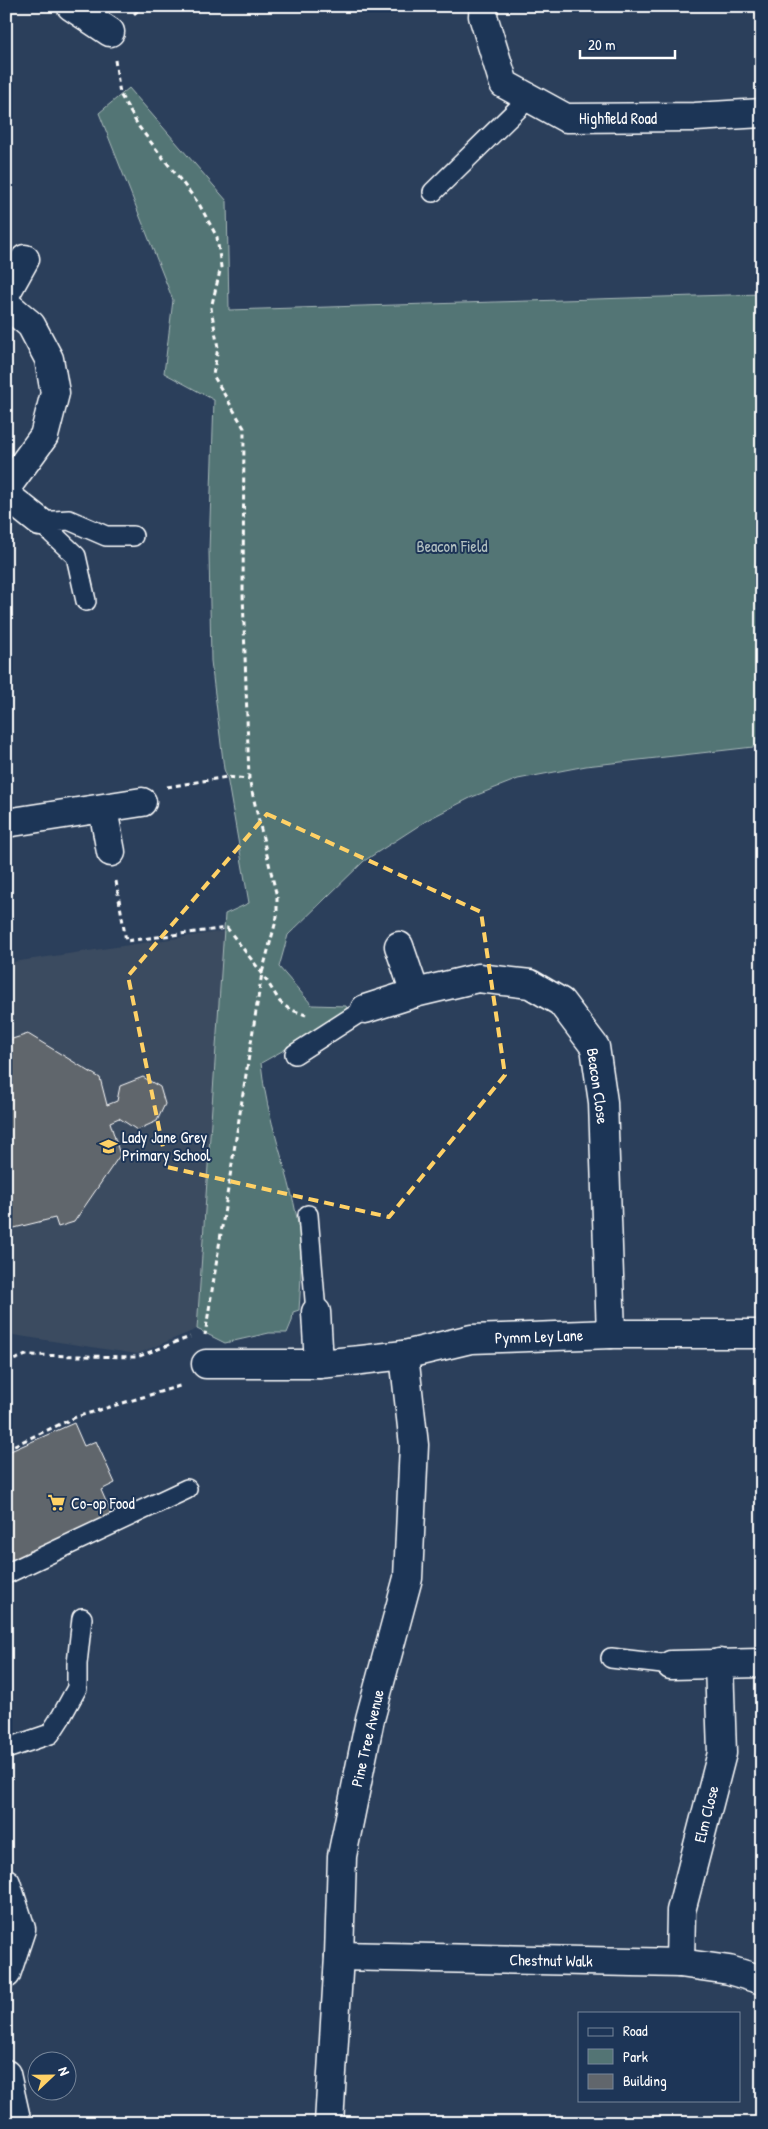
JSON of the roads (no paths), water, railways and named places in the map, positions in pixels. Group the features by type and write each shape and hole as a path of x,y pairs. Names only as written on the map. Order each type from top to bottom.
{"street":[{"path":"71,6 110,32"},
{"name":"Highfield Road","path":"484,6 484,16 504,84 566,118 695,117 762,113"},
{"path":"6,293 25,259"},
{"path":"6,304 30,325 49,359 55,393 44,436 6,488"},
{"path":"6,495 40,522"},
{"path":"6,823 142,802"},
{"path":"103,809 111,852"},
{"path":"399,946 415,993"},
{"name":"Beacon Close","path":"365,1009 415,993 478,978 530,984 561,1002 595,1046 603,1102 612,1334"},
{"path":"316,1312 318,1364"},
{"name":"Pymm Ley Lane","path":"206,1364 318,1364 404,1355 472,1339 612,1334 762,1334"},
{"name":"Pine Tree Avenue","path":"329,2123 339,1956 342,1856 370,1719 408,1578 414,1444 404,1355"},
{"path":"671,1665 761,1662"},
{"name":"Elm Close","path":"680,1963 681,1911 722,1753 719,1663"},
{"path":"6,1883 20,1928 6,1974"},
{"name":"Chestnut Walk","path":"339,1956 680,1963 730,1970 762,1980"},
{"path":"6,2074 17,2123"}],"lane":[{"path":"433,192 529,98"},
{"path":"40,522 69,520 106,536 133,536"},
{"path":"40,522 76,556 86,601"},
{"path":"295,1054 365,1009"},
{"path":"308,1215 316,1312"},
{"path":"6,1574 187,1489"},
{"path":"6,1749 50,1734 61,1717 77,1688 77,1664 82,1618"},
{"path":"611,1658 671,1665"}],"place":[{"name":"Lady Jane Grey Primary School","path":"108,1146"},
{"name":"Co-op Food","path":"57,1503"}],"park label":[{"name":"Beacon Field","path":"452,546"}]}
